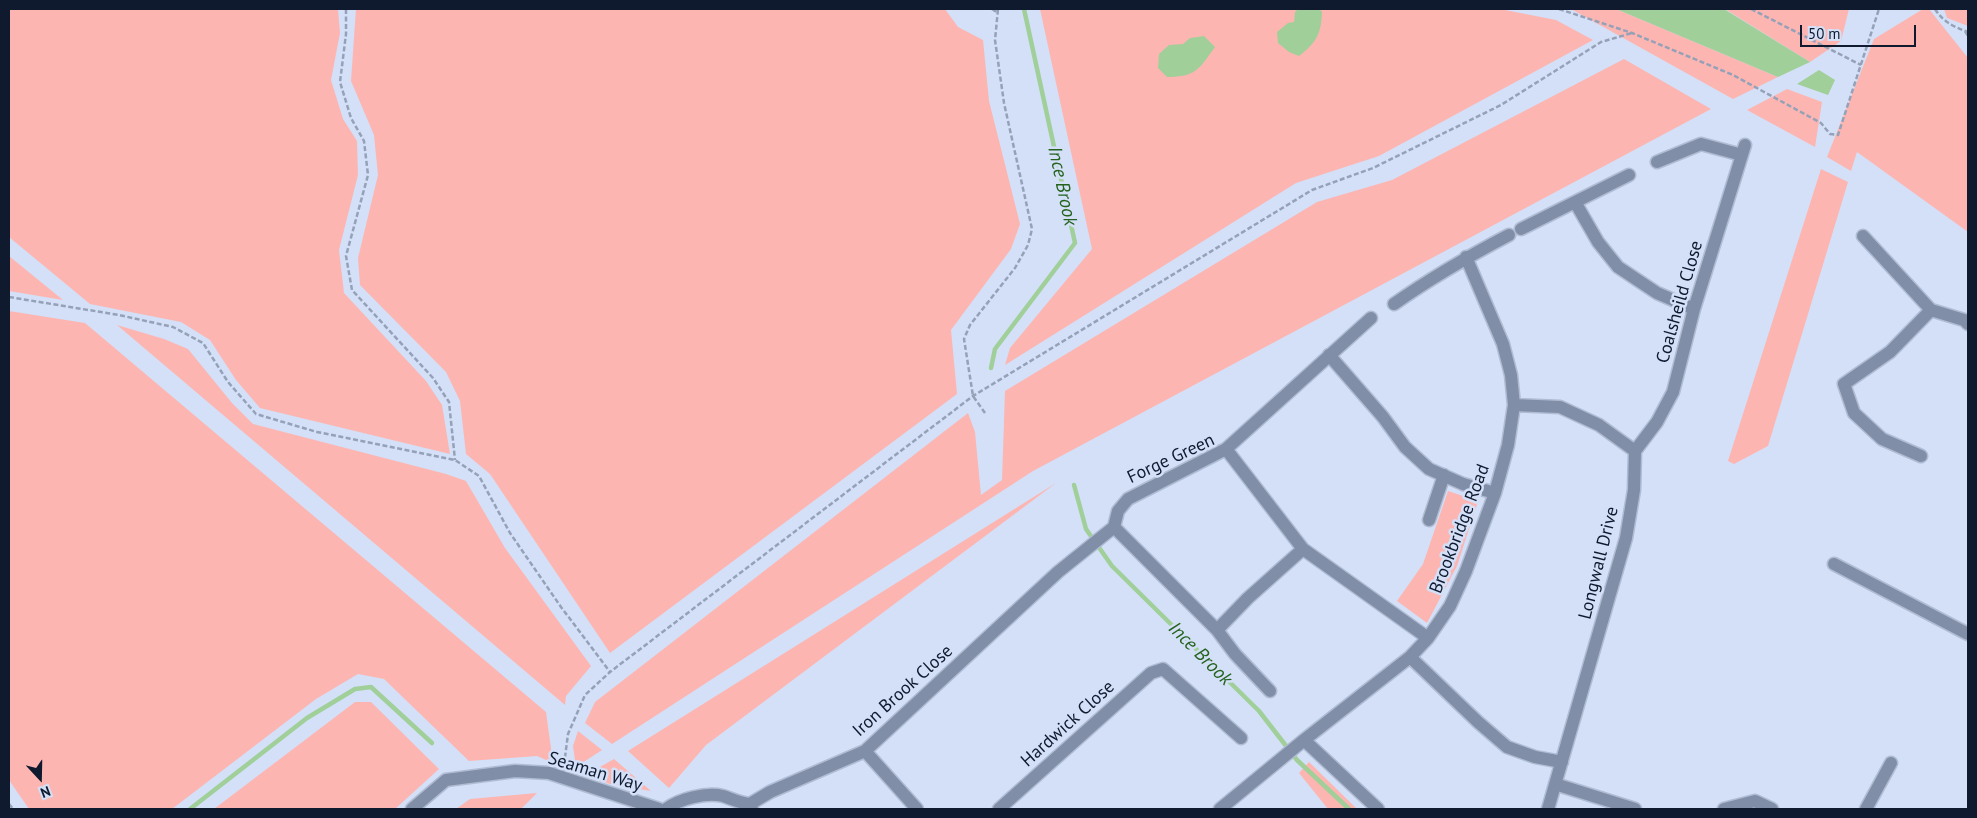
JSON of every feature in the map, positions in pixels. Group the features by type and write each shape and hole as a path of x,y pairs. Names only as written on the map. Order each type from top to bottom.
{"street":[{"name":"Coalsheild Close","path":"1635,451 1657,422 1673,392 1694,309 1744,150 1701,144 1657,162"},
{"path":"1521,229 1629,174"},
{"path":"1575,202 1598,242 1618,267 1657,293 1694,309"},
{"path":"1394,304 1432,277 1509,235"},
{"path":"1862,236 1931,310 1967,318"},
{"name":"Brookbridge Road","path":"1220,809 1410,657 1428,638 1450,606 1466,571 1495,493 1508,445 1514,405 1511,375 1503,344 1466,257"},
{"path":"1921,456 1882,440 1854,413 1844,384 1890,352 1931,310"},
{"path":"1226,449 1371,318"},
{"path":"1329,355 1383,417 1405,446 1429,468 1463,484 1495,493"},
{"path":"1514,405 1560,407 1599,425 1635,451"},
{"name":"Forge Green","path":"1112,529 1118,510 1128,499 1226,449 1303,550 1428,638"},
{"name":"Longwall Drive","path":"1548,809 1626,538 1634,490 1635,451"},
{"path":"1429,520 1444,475"},
{"path":"1112,529 1217,630 1235,654 1270,691"},
{"name":"Iron Brook Close","path":"751,807 770,792 865,751 1058,572 1112,529"},
{"path":"1217,630 1248,598 1303,550"},
{"path":"1834,564 1968,634"},
{"path":"1410,657 1507,747 1535,757 1562,762"},
{"name":"Hardwick Close","path":"999,809 1151,673 1164,669 1241,738"},
{"path":"1301,743 1378,809"},
{"path":"865,751 917,809"},
{"path":"1866,809 1891,763"},
{"name":"Seaman Way","path":"412,809 446,780 515,770 549,773 659,809"},
{"path":"1555,784 1635,809"},
{"path":"666,809 672,804 715,795 751,807"},
{"path":"1724,809 1755,801 1772,809"}],"path":[{"path":"346,9 346,34 340,82 351,118 364,141 368,175 346,256 352,290 433,378 449,402 455,460"},
{"path":"985,413 973,396 964,339 970,324 1015,268 1028,246 1032,229 1004,103 995,40 998,11 992,9"},
{"path":"1559,9 1632,33 1733,75 1821,123 1830,134 1838,135 1879,9"},
{"path":"1751,9 1860,65"},
{"path":"1935,9 1940,18 1948,24 1967,31 1968,36"},
{"path":"563,779 568,734 585,695 610,672 973,396 1312,190 1373,168 1501,105 1601,42 1632,33"},
{"path":"9,297 119,314 173,327 203,343 228,382 256,414 317,432 455,460 479,476 510,533 561,607 610,672"},
{"path":"9,804 13,809"}],"shaded area":[{"path":"9,9 338,9 340,33 331,80 343,119 357,141 358,175 339,250 344,293 426,381 442,405 450,454 260,408 236,380 210,340 181,322 90,304 9,237"},
{"path":"356,9 945,9 958,27 983,40 989,101 1020,224 1011,249 951,330 957,394 610,653 490,474 466,454 460,401 446,372 360,285 358,258 378,175 374,135 351,81"},
{"path":"1040,9 1500,9 1556,20 1593,40 1379,156 1296,183 1005,365 1010,348 1092,249"},
{"path":"1298,9 1319,9 1322,12 1321,26 1317,37 1299,56 1289,52 1278,43 1277,32 1288,23 1294,22 1295,12"},
{"path":"1571,9 1616,9 1778,77 1733,99"},
{"path":"1616,9 1724,9 1810,62 1778,77"},
{"path":"1725,9 1849,9 1841,41 1810,62"},
{"path":"1923,9 1929,9 1968,58 1968,232 1857,152 1851,171 1827,157 1874,39"},
{"path":"1944,9 1968,9 1968,26 1947,18"},
{"path":"1204,36 1215,47 1196,70 1177,77 1167,77 1158,68 1159,54 1169,45 1183,44 1190,38"},
{"path":"1624,59 1711,109 1033,471 612,744 585,723 595,702 968,413 975,432 981,495 1002,480 1005,391 1317,202 1392,180"},
{"path":"1819,70 1835,80 1828,95 1797,84"},
{"path":"1787,89 1822,102 1815,147 1747,110"},
{"path":"1821,169 1848,182 1768,446 1734,464 1728,461"},
{"path":"9,256 63,300 9,291"},
{"path":"9,311 85,323 546,712 553,763 537,756 469,761 384,679 358,674 316,699 172,809 29,809 9,780"},
{"path":"117,325 164,339 188,349 232,403 253,424 446,474 466,481 505,548 591,666 566,696 565,705"},
{"path":"1056,483 706,745 669,788 628,751"},
{"path":"1448,491 1478,501 1457,566 1427,623 1397,601 1423,564"},
{"path":"355,702 371,702 439,769 395,809 214,809"},
{"path":"578,731 602,750 576,767 573,746"},
{"path":"614,759 651,791 610,784 584,776"},
{"path":"1309,762 1357,809 1328,809 1299,773"},
{"path":"537,793 521,809 456,809 470,799"}],"waterway":[{"name":"Ince Brook","path":"991,368 995,349 1075,243 1024,9"},
{"name":"Ince Brook","path":"1074,485 1086,529 1112,566 1259,711 1297,760 1349,809"},
{"path":"190,809 307,718 355,689 371,687 432,743"}]}
